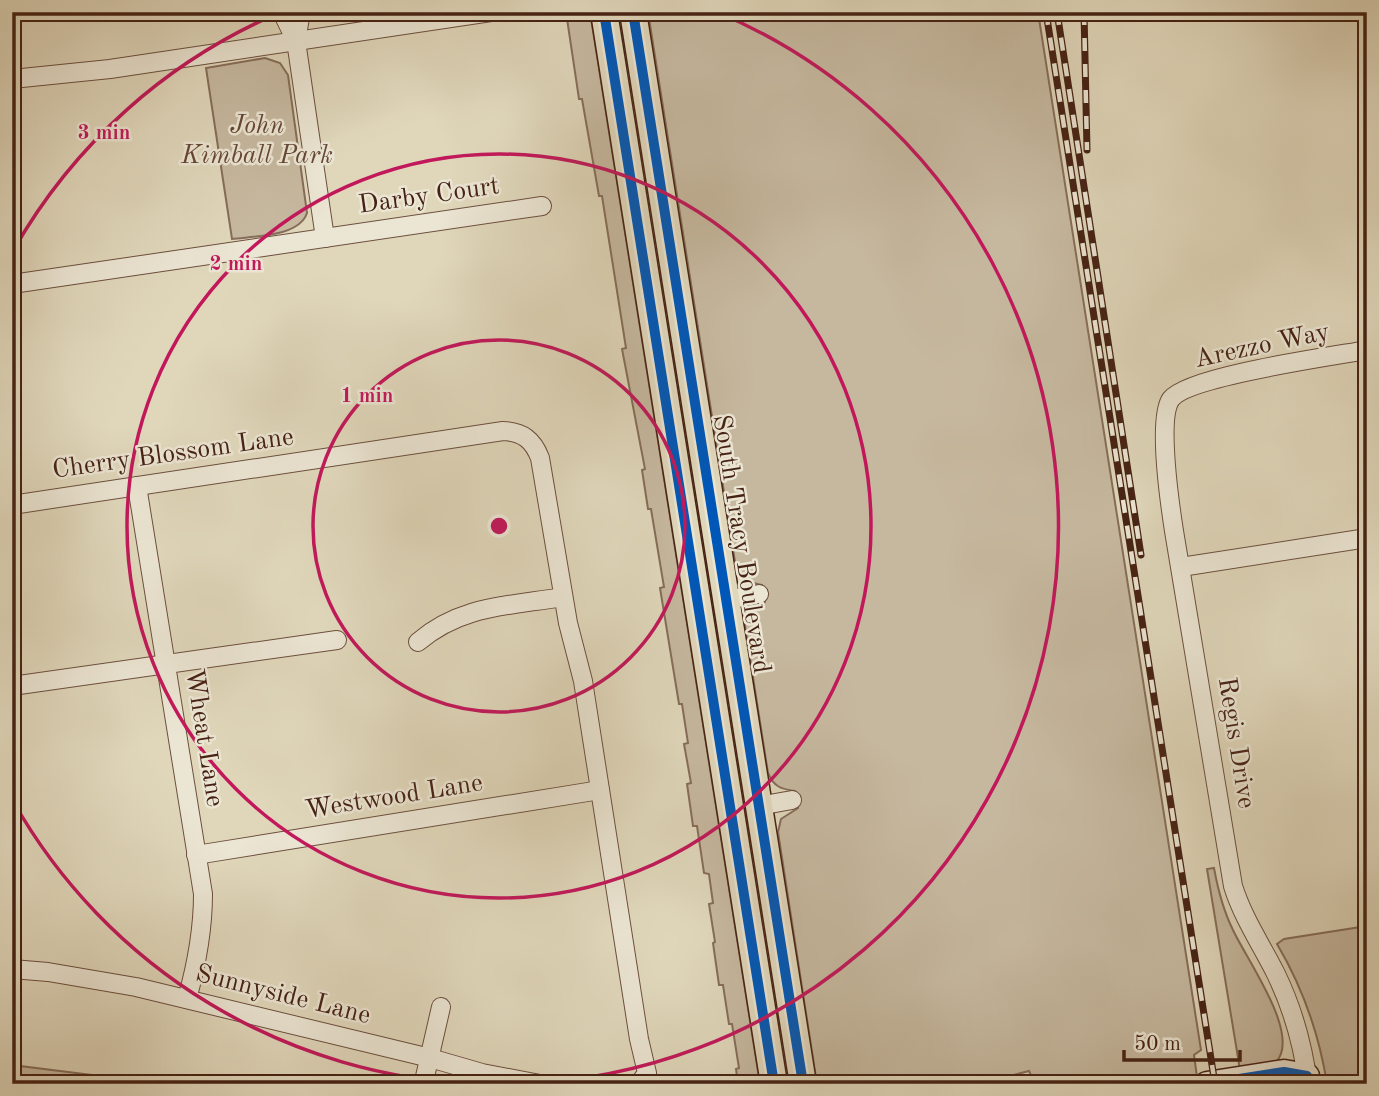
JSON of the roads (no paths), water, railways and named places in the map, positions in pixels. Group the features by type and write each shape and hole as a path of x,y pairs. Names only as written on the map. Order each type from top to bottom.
{"main road":[{"name":"South Tracy Boulevard","path":"604,12 774,1084"},
{"name":"South Tracy Boulevard","path":"633,12 803,1084"}],"street":[{"path":"282,12 296,41 325,237"},
{"path":"296,41 301,12"},
{"path":"12,79 78,73 491,12"},
{"name":"Darby Court","path":"12,284 542,206"},
{"name":"Arezzo Way","path":"1171,398 1182,391 1265,366 1367,351"},
{"name":"Regis Drive","path":"1171,398 1165,417 1168,489 1233,886 1245,920 1277,975 1293,1013 1303,1081"},
{"name":"Cherry Blossom Lane","path":"12,505 503,431 527,437 536,446 540,458 563,597 583,681 600,790"},
{"name":"Wheat Lane","path":"137,486 203,894 203,926 187,999"},
{"path":"1181,567 1366,543"},
{"path":"726,600 760,594"},
{"path":"418,642 435,627 454,618 474,612 563,597"},
{"path":"12,686 337,640"},
{"path":"600,790 639,1039 648,1073 639,1084"},
{"name":"Westwood Lane","path":"196,855 600,790"},
{"path":"759,806 792,800"},
{"name":"Sunnyside Lane","path":"12,969 74,976 187,999 482,1073 540,1084"},
{"path":"423,1083 441,1007"},
{"path":"1207,1084 1284,1072 1303,1081"}],"railway":[{"path":"1046,12 1215,1084"},
{"path":"1057,12 1141,555"},
{"path":"1084,12 1087,150"}],"park label":[{"name":"John Kimball Park","path":"257,141"}]}
